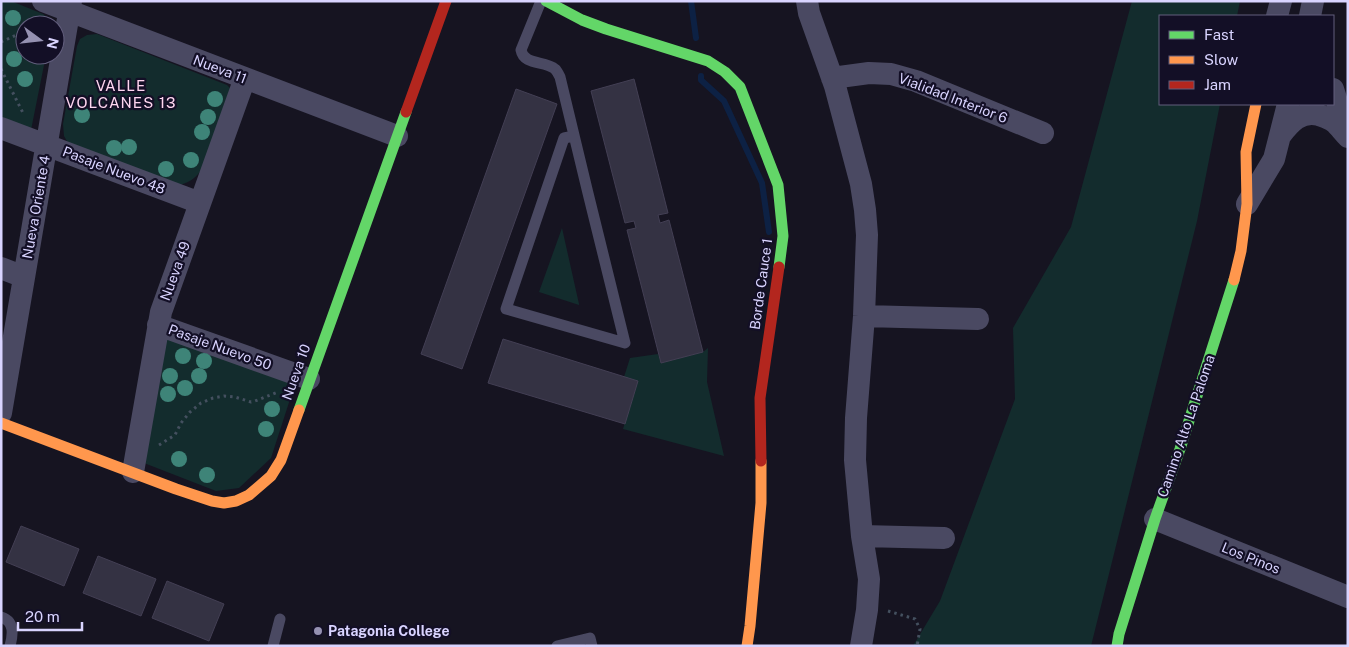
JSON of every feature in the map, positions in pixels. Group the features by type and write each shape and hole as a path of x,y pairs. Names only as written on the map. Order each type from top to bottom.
{"street":[{"name":"Nueva 11","path":"43,1 70,6 245,78 397,136"},
{"name":"Nueva 10","path":"1,423 134,465 212,501 224,503 236,501 249,495 271,476 281,460 446,1"},
{"name":"Borde Cauce 1","path":"546,1 582,20 708,61 725,72 740,86 778,185 784,236 760,398 761,503 747,646"},
{"path":"807,1 809,13 832,78 861,184 865,210 867,235 864,316 856,418 855,460 862,536 869,579 861,646"},
{"path":"1276,15 1281,1"},
{"path":"1310,15 1314,1"},
{"path":"1318,1 1319,15"},
{"name":"Nueva Oriente 4","path":"1,413 24,277 42,143 70,6"},
{"name":"Vialidad Interior 6","path":"832,78 869,73 891,74 916,81 1043,134"},
{"name":"Nueva 49","path":"134,465 158,325 165,297 245,78"},
{"path":"1334,92 1348,137"},
{"name":"Camino Alto La Paloma","path":"1117,646 1118,634 1234,282 1241,251 1247,204 1246,152 1256,105"},
{"name":"Camino Alto La Paloma","path":"1247,204 1274,159 1288,105"},
{"path":"1280,137 1295,119 1309,113 1333,121 1348,137"},
{"name":"Pasaje Nuevo 48","path":"1,128 200,203"},
{"path":"1,268 24,277"},
{"path":"864,316 978,319"},
{"name":"Pasaje Nuevo 50","path":"158,325 309,379"},
{"name":"Los Pinos","path":"1155,519 1348,596"},
{"path":"862,536 944,538"}],"lane":[{"path":"541,1 521,50 522,55 526,59 551,67 556,70 560,77 624,343 506,309 564,138 574,136"},
{"path":"1,617 5,618 12,628 13,633 10,646"},
{"path":"273,646 280,619"},
{"path":"557,646 590,638 592,646"}],"path":[{"path":"1,42 15,36"},
{"path":"1,69 42,143"},
{"path":"134,465 172,437 190,412 201,402 224,396 251,402 309,379"},
{"path":"867,608 890,611 916,619 920,629 917,646"}],"green space":[{"path":"1,1 11,1 44,15 15,15 15,65 44,65 31,130 1,121"},
{"path":"1132,1 1240,1 1237,15 1159,15 1159,105 1220,105 1197,221 1091,646 913,646 940,601 1015,399 1013,328 1071,227"},
{"path":"97,34 227,85 230,88 203,167 191,180 180,185 68,143 64,136 63,124 77,46 80,39 87,35"},
{"path":"562,228 579,304 579,305 539,292"},
{"path":"168,339 289,380 294,387 271,458 239,488 216,491 144,463 164,342"},
{"path":"708,348 707,382 724,456 623,429 638,381 624,377 630,358 658,354 661,363 703,352"}],"building":[{"path":"634,79 668,213 658,215 660,223 669,220 703,352 661,363 627,230 636,228 634,221 625,223 591,91"},
{"path":"516,89 557,104 462,369 421,354"},
{"path":"503,339 638,381 625,424 488,383"},
{"path":"21,526 79,549 64,586 6,562"},
{"path":"98,556 156,579 141,616 83,593"},
{"path":"167,581 224,604 209,641 152,618"}],"waterway":[{"path":"691,1 696,38"},
{"path":"701,76 701,80 724,101 762,183 769,232"}],"traffic: fast":[{"path":"546,1 582,20 606,29 708,61 725,72 740,87 778,185 783,236 779,267"},
{"path":"299,410 406,112"},
{"path":"1117,646 1119,634 1155,519 1180,449 1234,280"}],"traffic: slow":[{"path":"1234,280 1241,251 1247,204 1246,152 1256,105"},
{"path":"1,423 176,489 224,503 236,501 249,495 271,476 281,460 299,410"},
{"path":"747,646 761,503 761,461"}],"traffic: jam":[{"path":"406,112 446,1"},
{"path":"761,461 760,398 779,267"}],"place":[{"name":"Patagonia College","path":"318,631"}],"district":[{"name":"VALLE VOLCANES 13","path":"121,94"}]}
